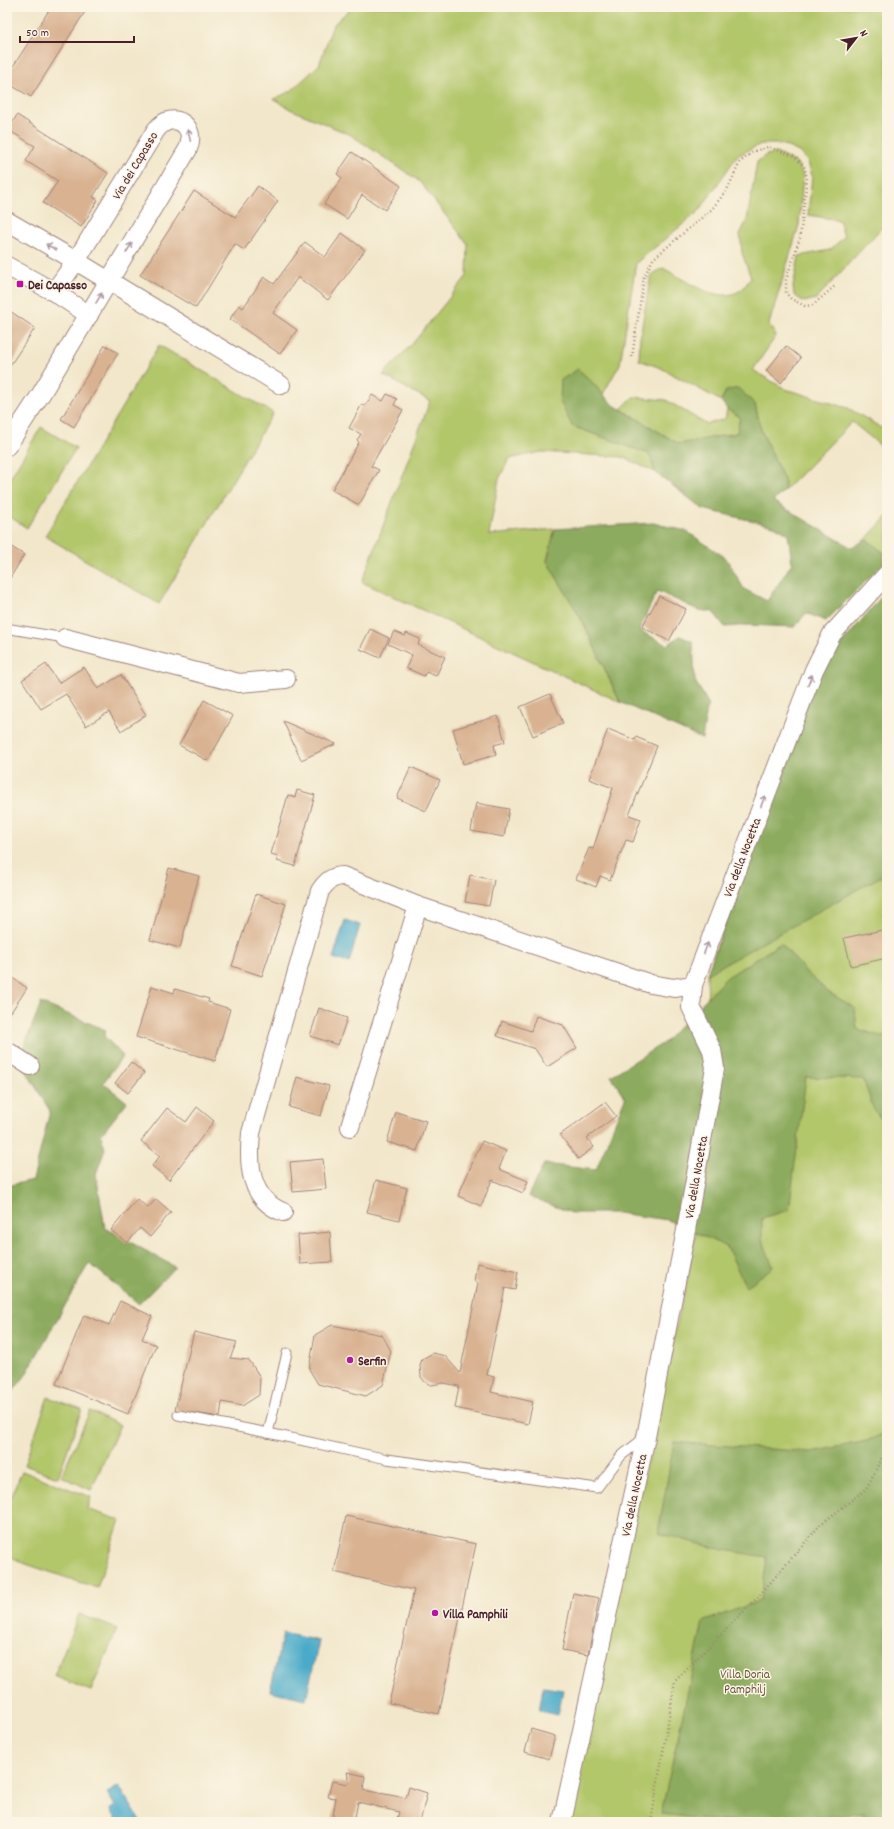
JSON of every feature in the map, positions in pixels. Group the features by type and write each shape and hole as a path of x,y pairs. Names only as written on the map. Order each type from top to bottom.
{"street":[{"name":"Via dei Capasso","path":"7,446 89,315 188,149 191,138 190,132 182,123 170,120 160,125 156,130 76,261 54,292"},
{"path":"7,222 76,261 281,385"},
{"path":"7,266 54,292 89,315"},
{"name":"Via della Nocetta","path":"562,1822 646,1437 686,1230 715,1068 712,1050 692,1007 693,985 814,670 832,634 887,574"},
{"path":"65,638 239,683 286,679"},
{"path":"283,1212 270,1206 255,1187 252,1170 251,1133 320,891 328,880 343,876 418,906 651,984 674,988 693,985"},
{"path":"350,1127 418,906"},
{"path":"7,1051 30,1066"}],"lane":[{"path":"12,629 65,638"},
{"path":"268,1432 287,1352"},
{"path":"178,1415 268,1432 387,1459 597,1488 621,1456 646,1437"}],"path":[{"path":"632,357 644,277 653,259 712,209 727,190 740,162 754,151 768,147 794,156 804,166 806,178 800,238 786,280 786,293 797,303 805,306 813,304 836,285"},
{"path":"651,1822 675,1681 759,1596 820,1525 866,1489 887,1448"}],"green space":[{"path":"352,7 887,7 887,222 816,299 804,302 794,295 793,287 799,256 830,250 844,237 839,220 808,215 812,176 808,162 799,152 781,144 761,144 737,156 699,211 636,263 620,364 603,394 578,369 572,426 650,454 655,472 622,457 541,452 509,459 499,479 489,535 555,529 547,561 583,622 620,702 362,582 430,401 383,375 413,343 467,276 468,244 419,181 351,135 290,109 274,99 291,91 319,65 333,25"},
{"path":"776,153 797,163 803,175 799,225 769,324 776,336 753,370 785,389 848,408 887,431 887,451 852,422 784,491 785,482 761,430 755,404 726,391 721,401 661,368 639,360 640,337 651,275 663,268 701,289 722,295 732,294 741,290 751,278 742,253 740,234 747,220 757,162 766,155"},
{"path":"159,345 273,413 159,604 45,536"},
{"path":"578,369 612,404 679,444 737,433 740,417 727,409 721,401 726,391 738,388 755,404 761,430 785,482 784,491 773,501 852,548 866,539 884,553 884,563 826,621 806,613 795,627 748,625 725,627 713,612 698,610 657,591 639,630 667,645 680,636 693,642 695,681 708,703 702,739 620,702 583,622 547,561 555,529 653,523 686,531 726,558 744,589 767,601 792,563 788,534 774,526 703,509 655,472 649,454 572,426 560,401 561,380"},
{"path":"633,397 666,400 706,424 725,419 727,409 740,417 737,433 679,444 621,409"},
{"path":"41,427 76,448 27,528 7,515 7,483"},
{"path":"887,516 887,552 884,553 866,539"},
{"name":"Villa Doria Pamphilj","path":"887,590 887,1822 568,1822 692,1255 737,1022 708,1003 707,974 775,779"},
{"path":"887,590 887,873 707,974 819,671"},
{"path":"781,943 807,973 828,992 855,1008 857,1029 887,1038 887,1126 874,1110 863,1079 806,1077 789,1210 762,1218 762,1238 773,1267 746,1287 727,1247 668,1220 618,1213 572,1213 528,1196 544,1164 596,1170 625,1098 611,1076 665,1042 726,978"},
{"path":"41,1003 106,1030 104,1036 123,1056 103,1083 127,1102 101,1135 105,1149 96,1174 105,1228 175,1267 139,1304 89,1263 25,1376 7,1399 7,1186 33,1180 50,1111 19,1059"},
{"path":"48,1397 82,1409 58,1477 24,1465"},
{"path":"90,1411 120,1425 91,1490 61,1476"},
{"path":"887,1432 887,1822 863,1822 863,1813 773,1822 732,1822 661,1814 703,1622 761,1600 767,1557 723,1550 658,1533 674,1442 811,1452 867,1441"},
{"path":"22,1471 91,1497 87,1509 120,1520 97,1588 26,1564 7,1555 7,1508"},
{"path":"79,1614 117,1629 91,1691 54,1676"}],"water":[{"path":"345,920 360,925 349,963 333,958"},
{"path":"283,1633 319,1641 306,1699 270,1691"},
{"path":"543,1687 563,1690 558,1715 539,1711"},
{"path":"119,1786 141,1822 118,1822 110,1809 115,1806 107,1793"}],"building":[{"path":"51,7 88,7 31,97 7,83 7,76"},
{"path":"17,115 108,173 93,197 98,200 81,227 43,203 58,181 26,161 35,146 8,130"},
{"path":"352,152 401,186 385,210 362,195 347,219 324,204 342,178 337,174"},
{"path":"258,186 278,201 244,250 235,244 196,308 140,275 194,191 235,217"},
{"path":"342,233 365,250 328,300 298,277 273,313 297,330 280,354 230,319 239,305 243,308 264,277 274,284 305,242 325,257"},
{"path":"7,309 35,328 7,370"},
{"path":"105,345 118,353 74,427 61,419"},
{"path":"786,346 801,358 781,383 766,371"},
{"path":"387,394 397,399 394,405 403,410 371,466 379,470 359,505 332,490 359,442 357,440 361,434 349,428 362,404 365,406 372,395 383,401"},
{"path":"7,544 24,555 7,583"},
{"path":"659,596 686,609 669,641 642,627"},
{"path":"370,629 389,638 380,658 360,649"},
{"path":"394,631 405,636 406,633 420,639 418,645 445,657 436,676 426,672 424,676 406,668 412,655 388,644"},
{"path":"46,664 59,683 84,667 98,689 121,675 146,715 121,731 109,712 86,726 66,694 41,709 22,680"},
{"path":"550,694 563,723 533,736 520,707"},
{"path":"204,700 233,716 208,761 179,745"},
{"path":"498,716 505,742 494,745 496,755 463,764 453,729"},
{"path":"283,721 336,744 301,760"},
{"path":"608,729 635,740 636,737 657,746 629,815 641,819 633,842 626,840 610,880 600,876 596,887 576,879 589,848 593,849 613,788 589,779"},
{"path":"411,767 440,780 426,811 397,798"},
{"path":"297,790 315,795 295,866 277,861 278,856 271,854 288,795 295,797"},
{"path":"476,803 509,809 504,837 471,831"},
{"path":"169,868 199,876 180,948 150,940"},
{"path":"470,875 494,880 489,906 465,902"},
{"path":"256,894 286,904 262,976 232,966"},
{"path":"887,929 887,958 851,966 844,938"},
{"path":"7,974 27,988 7,1018"},
{"path":"152,986 174,993 175,989 209,999 208,1002 230,1009 215,1061 136,1037"},
{"path":"319,1008 347,1018 338,1045 310,1036"},
{"path":"536,1016 563,1025 577,1048 547,1067 535,1049 497,1036 502,1021 531,1031"},
{"path":"131,1062 144,1073 128,1093 115,1083"},
{"path":"297,1077 329,1086 321,1116 289,1107"},
{"path":"605,1102 616,1116 587,1138 594,1147 578,1159 560,1135"},
{"path":"197,1107 214,1121 169,1180 152,1166 160,1156 141,1141 167,1108 186,1122"},
{"path":"396,1112 426,1121 417,1151 387,1142"},
{"path":"482,1141 506,1151 499,1169 528,1181 523,1193 492,1180 481,1206 458,1196"},
{"path":"323,1159 326,1189 293,1192 290,1162"},
{"path":"376,1180 407,1188 399,1220 367,1212"},
{"path":"137,1199 148,1208 156,1199 171,1212 150,1237 140,1228 127,1243 111,1230"},
{"path":"330,1232 332,1262 300,1264 298,1235"},
{"path":"477,1263 518,1272 515,1290 505,1288 487,1375 494,1377 491,1392 533,1402 528,1424 455,1408 459,1386 444,1383 431,1385 425,1382 421,1377 420,1365 422,1359 433,1353 445,1356 460,1373 478,1283 474,1281"},
{"path":"120,1301 152,1316 142,1339 156,1345 128,1414 56,1384 84,1315 109,1325"},
{"name":"Serfin","path":"332,1325 382,1335 391,1351 383,1385 366,1396 318,1384 309,1369 315,1335"},
{"path":"194,1332 237,1342 230,1358 249,1360 260,1377 259,1395 242,1406 222,1402 220,1417 175,1410"},
{"path":"346,1516 476,1544 439,1714 389,1703 414,1590 334,1572"},
{"path":"573,1593 599,1598 588,1655 562,1650"},
{"path":"531,1729 555,1736 549,1759 525,1752"},
{"path":"347,1772 365,1776 363,1790 406,1798 409,1787 427,1793 420,1822 396,1822 399,1812 358,1802 354,1822 332,1822 336,1798 328,1797 332,1781 349,1784"}],"place":[{"name":"Dei Capasso","path":"20,284"},
{"name":"Serfin","path":"350,1360"},
{"name":"Villa Pamphili","path":"435,1613"}]}
